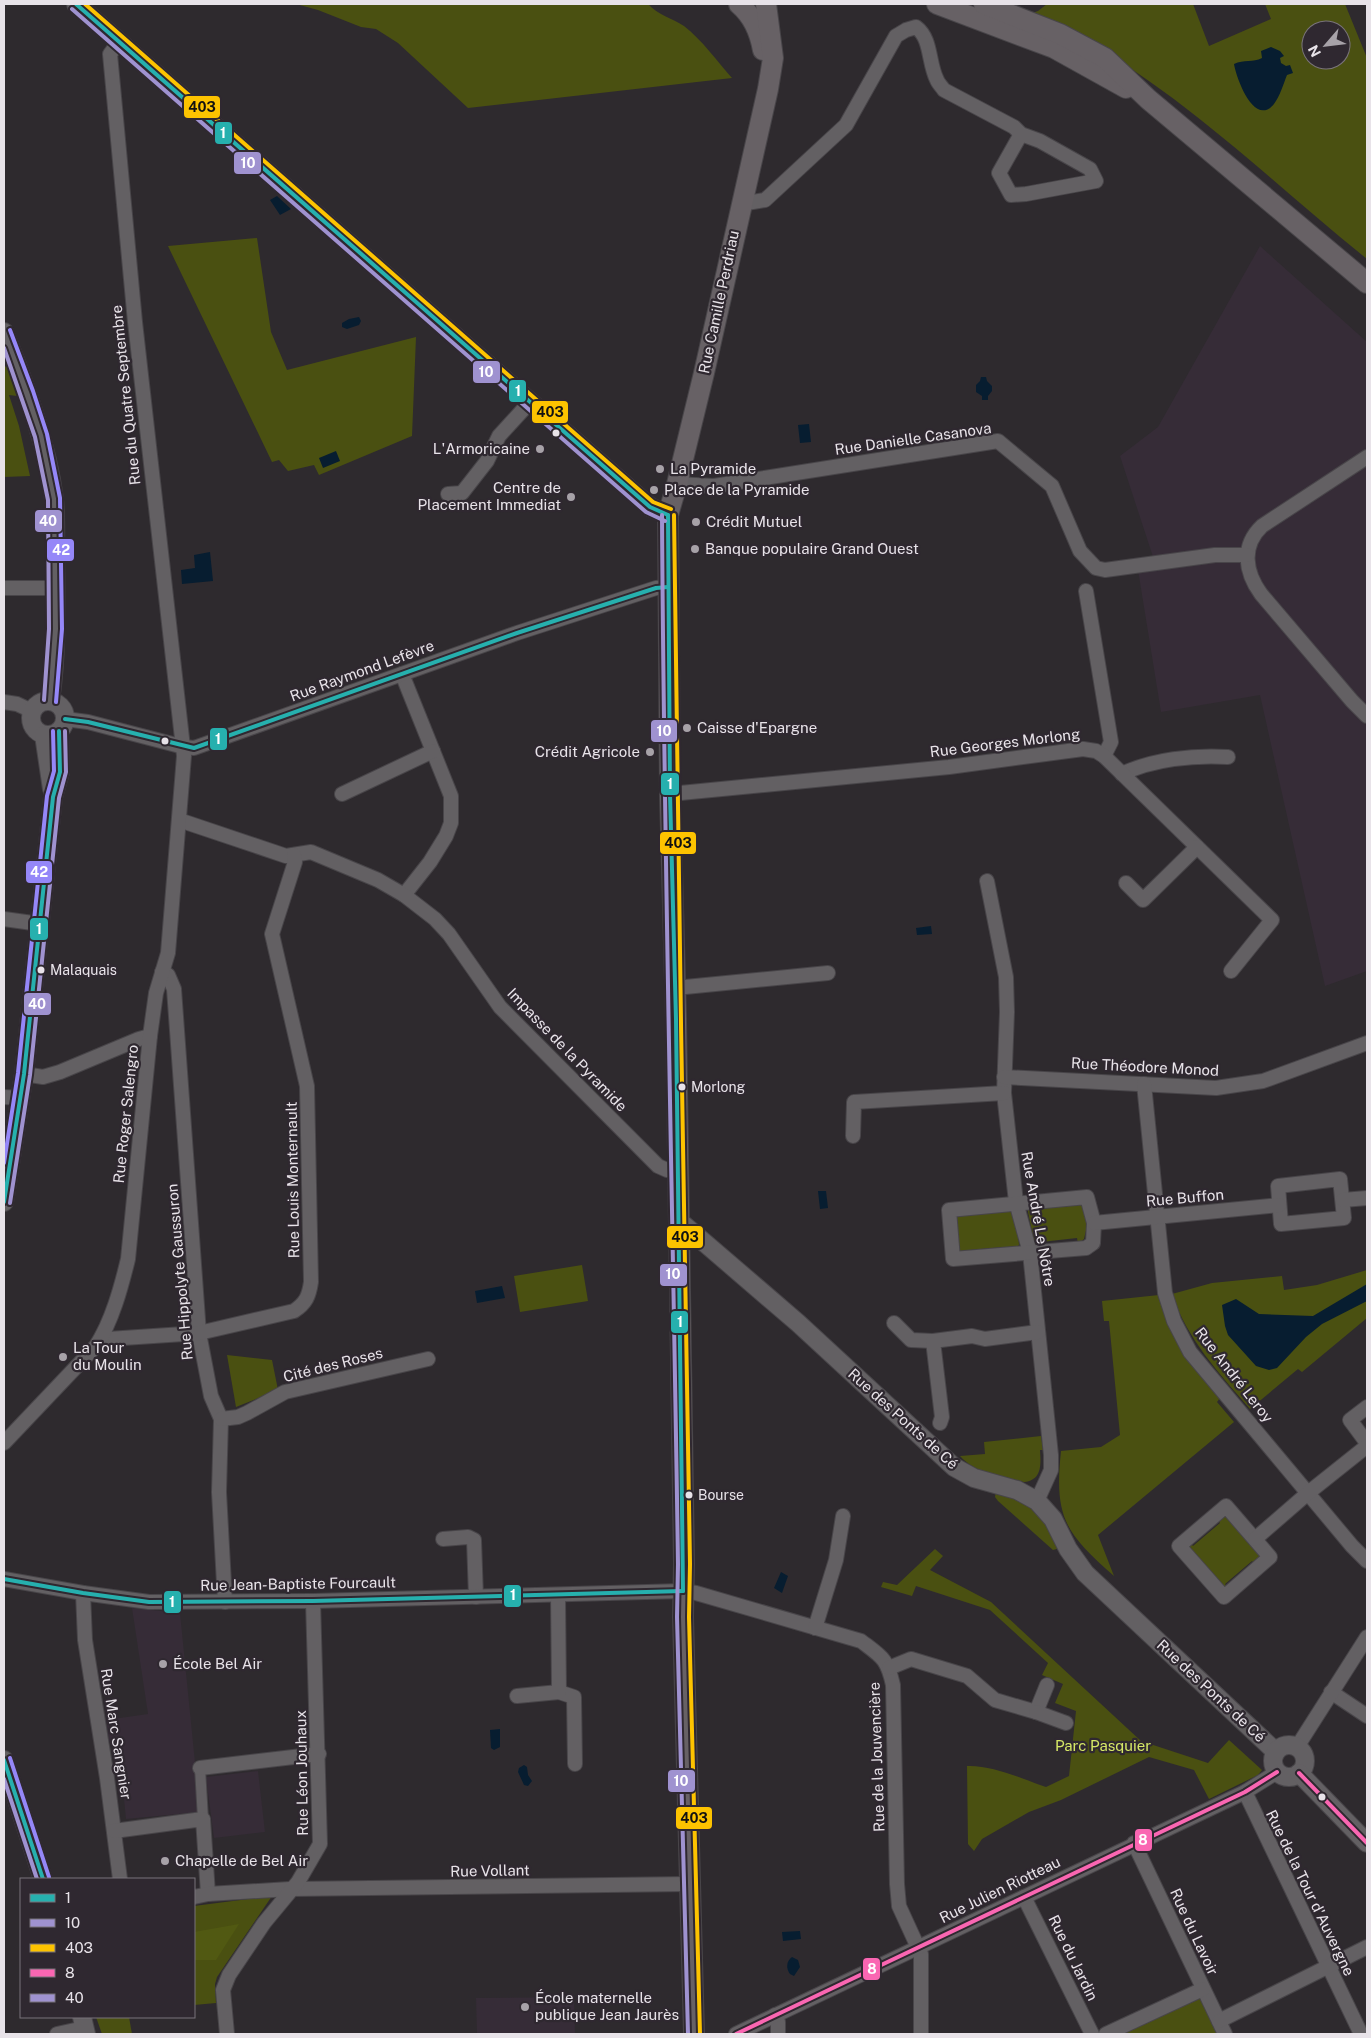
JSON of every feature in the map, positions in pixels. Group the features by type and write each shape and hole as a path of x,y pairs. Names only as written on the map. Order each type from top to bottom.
{"main road":[{"name":"Rue Camille Perdriau","path":"739,4 744,8 761,36 768,89"},
{"name":"Rue Camille Perdriau","path":"694,2034 682,1591 684,1564 670,794 668,515 677,484 768,89 773,58 766,4"},
{"path":"937,4 1054,48 1148,99"},
{"path":"984,4 1060,34 1105,58 1148,99 1367,283"}],"street":[{"path":"76,4 650,507 668,515"},
{"path":"741,204 765,200 846,125 896,36 916,27 922,31 936,80 944,90 1014,127 1021,134 1040,141 1090,169 1096,181 1011,195 999,173 1021,134"},
{"name":"Rue du Quatre Septembre","path":"119,42 110,54 140,369 184,747"},
{"path":"4,332 18,367 46,459 54,500 56,588 50,701"},
{"path":"448,494 462,493 487,461 499,436 531,402"},
{"name":"Rue Danielle Casanova","path":"677,484 714,486 998,441 1052,486 1080,551 1096,568 1105,570 1215,555 1247,554"},
{"path":"1367,457 1262,526 1251,541 1247,554 1249,573 1261,594 1367,716"},
{"name":"Rue Raymond Lefèvre","path":"56,728 88,722 194,748 518,633 656,588 668,587"},
{"path":"4,588 56,588"},
{"path":"1086,591 1111,742 1104,756"},
{"path":"402,674 452,796 451,823 446,836 430,862 404,895"},
{"path":"4,702 17,704 32,711"},
{"path":"4,1202 12,1098 24,1074 53,797 47,766 62,709 55,702 40,703 30,716 32,726 35,730 56,728"},
{"name":"Rue Roger Salengro","path":"4,1442 96,1346 102,1336 122,1284 128,1259 150,1036 156,993 168,953 184,747"},
{"name":"Rue Georges Morlong","path":"670,794 949,767 1084,749 1096,751 1104,756 1272,920 1231,971"},
{"path":"342,794 433,751"},
{"path":"1122,774 1140,765 1204,755 1228,757"},
{"name":"Impasse de la Pyramide","path":"179,820 286,856 311,852 376,879 404,895 435,919 449,934 500,1007 570,1079 658,1166 667,1170 677,1171"},
{"path":"1126,883 1143,900 1197,847"},
{"name":"Rue Louis Monternault","path":"102,1336 108,1339 199,1333 294,1311 303,1305 308,1296 311,1282 307,1086 272,934 295,862 294,854"},
{"name":"Rue André Le Nôtre","path":"987,881 1006,977 1007,1012 1004,1093 1016,1202 1030,1253 1052,1455 1051,1470 1037,1501"},
{"path":"4,919 40,924"},
{"name":"Rue Hippolyte Gaussuron","path":"162,972 168,975 174,988 199,1333 211,1396 221,1420 219,1492 225,1602"},
{"path":"675,988 828,973"},
{"path":"24,1074 43,1077 60,1072 150,1036"},
{"name":"Rue Théodore Monod","path":"1004,1077 1188,1088 1240,1086 1262,1081 1367,1043"},
{"name":"Rue André Leroy","path":"1144,1084 1166,1293 1174,1322 1190,1352 1367,1561"},
{"path":"853,1136 854,1102 1004,1093"},
{"path":"1340,1179 1343,1200 1344,1218 1281,1224 1278,1186 1340,1179"},
{"path":"1086,1197 1094,1223 1093,1243 1086,1248 953,1259 949,1210 1016,1202 1086,1197"},
{"path":"1343,1200 1367,1198"},
{"name":"Rue Buffon","path":"1094,1223 1280,1205"},
{"name":"Rue des Ponts de Cé","path":"678,1223 684,1225 749,1279 954,1467 974,1478 1017,1490 1037,1501 1053,1519 1068,1549 1085,1573 1276,1752"},
{"path":"894,1323 911,1340 933,1341 972,1336 985,1339 1038,1332"},
{"path":"933,1341 942,1417 940,1423"},
{"name":"Cité des Roses","path":"221,1420 238,1417 285,1392 428,1359"},
{"path":"1255,1539 1367,1444 1350,1420 1367,1407"},
{"path":"1226,1506 1255,1539 1270,1557 1224,1597 1179,1546 1226,1506"},
{"path":"815,1628 836,1560 843,1516"},
{"path":"443,1538 468,1537 474,1540 476,1597"},
{"name":"Rue Jean-Baptiste Fourcault","path":"4,1579 148,1602 313,1601 682,1591"},
{"name":"Rue de la Jouvencière","path":"682,1591 696,1593 861,1641 884,1658 894,1685 899,1906 919,1947"},
{"name":"Rue Marc Sangnier","path":"83,1593 85,1640 120,1878"},
{"path":"558,1595 559,1692"},
{"name":"Rue Léon Jouhaux","path":"227,2034 223,1990 229,1975 264,1923 290,1889 298,1882 320,1844 319,1754 313,1601"},
{"path":"1297,1747 1367,1637"},
{"path":"889,1668 912,1659 966,1676 995,1700 1066,1723"},
{"path":"1036,1712 1047,1685"},
{"path":"517,1696 559,1692 574,1697 575,1764"},
{"path":"1331,1692 1367,1716"},
{"path":"1283,1746 1297,1747 1301,1751 1305,1763 1299,1773 1288,1777 1277,1772 1273,1763 1276,1752 1283,1746"},
{"path":"208,1894 200,1768 319,1754"},
{"path":"4,1760 43,1878"},
{"name":"Rue Julien Riotteau","path":"736,2034 1134,1843 1245,1792 1277,1772"},
{"path":"1299,1773 1367,1843"},
{"name":"Rue de la Tour d'Auvergne","path":"1245,1792 1361,2034"},
{"path":"114,1831 203,1820"},
{"name":"Rue du Lavoir","path":"1134,1843 1225,2034"},
{"name":"Rue Vollant","path":"290,1889 689,1884"},
{"path":"195,1897 208,1894 290,1889"},
{"name":"Rue du Jardin","path":"1024,1897 1092,2034"},
{"path":"919,1947 921,1954 921,2034"},
{"path":"1219,2020 1367,1947"},
{"path":"1106,2034 1203,1989"},
{"path":"776,2015 778,2034"},
{"path":"57,2034 84,2026"}],"shaded area":[{"path":"1260,246 1367,342 1367,971 1325,986 1260,695 1161,712 1138,570 1156,566 1120,456 1158,427"},
{"name":"École Bel Air","path":"132,1608 180,1613 200,1812 126,1819 119,1748 109,1741 106,1720 148,1714"},
{"path":"258,1771 265,1832 214,1838 206,1777"},
{"name":"École maternelle publique Jean Jaurès","path":"574,1997 575,2034 477,2034 476,1998"}],"green space":[{"path":"296,4 648,4 656,11 684,26 691,32 732,78 468,108 398,43 376,29 361,27 318,10"},
{"path":"1047,4 1193,4 1209,46 1271,19 1265,4 1345,4 1367,58 1367,259 1222,137 1147,80 1066,30 1027,15 1038,11"},
{"path":"257,238 271,332 287,370 416,337 412,436 319,475 314,465 288,471 279,460 272,462 168,246"},
{"path":"4,366 7,367 17,396 9,395 19,426 30,476 4,477"},
{"path":"1073,1199 1084,1206 1087,1226 1084,1239 1078,1244 1077,1238 1041,1242 1041,1247 1035,1246 1028,1206"},
{"path":"1007,1206 1013,1214 1017,1229 1019,1245 1014,1250 1006,1252 1005,1247 969,1250 969,1256 956,1251 955,1214 1000,1212"},
{"path":"582,1265 588,1301 520,1312 514,1276"},
{"path":"1367,1270 1367,1318 1302,1372 1298,1369 1250,1409 1195,1341 1178,1310 1172,1294 1212,1283 1282,1276 1284,1290 1317,1285"},
{"path":"1159,1295 1170,1325 1184,1350 1220,1398 1217,1402 1234,1422 1098,1535 1114,1576 1084,1548 1066,1522 1059,1492 1061,1451 1101,1447 1120,1435 1109,1321 1104,1321 1102,1301"},
{"path":"227,1355 272,1360 278,1390 236,1407"},
{"path":"1041,1436 1043,1450 1040,1450 1039,1471 1030,1481 1024,1482 989,1474 974,1467 960,1456 985,1454 984,1442"},
{"path":"996,1491 1025,1502 1044,1518 1060,1548 1053,1550 998,1501 995,1497"},
{"path":"1228,1516 1260,1553 1260,1558 1256,1565 1252,1561 1225,1584 1228,1588 1224,1589 1188,1546 1190,1542 1193,1546 1220,1523 1217,1519"},
{"name":"Parc Pasquier","path":"935,1549 943,1556 930,1570 991,1602 1141,1741 1208,1763 1229,1740 1262,1770 1258,1775 1209,1799 1194,1770 1149,1757 1061,1800 1029,1812 982,1839 974,1851 968,1844 967,1766 997,1770 1046,1787 1069,1776 1076,1711 1055,1703 1063,1684 1042,1675 1048,1663 990,1610 916,1586 912,1596 881,1587 883,1582 897,1585"},
{"path":"272,1896 217,1977 215,1984 216,2003 195,2005 195,1906"},
{"path":"239,1924 216,1960 195,1960 195,1932"},
{"path":"1200,1996 1218,2034 1123,2034"},
{"path":"96,2018 129,2018 132,2034 102,2034"}],"water":[{"path":"1271,47 1280,51 1284,56 1280,58 1281,63 1286,66 1290,65 1293,73 1287,75 1274,104 1267,110 1260,110 1247,98 1238,79 1234,64 1262,58 1261,51"},
{"path":"277,196 291,209 280,215 270,200"},
{"path":"359,317 361,321 359,325 347,329 342,327 342,323"},
{"path":"981,377 986,377 992,386 988,400 982,400 982,396 976,392 976,385"},
{"path":"809,424 811,442 800,443 798,425"},
{"path":"336,451 340,461 323,468 319,458"},
{"path":"210,552 213,581 182,584 181,570 195,568 194,555"},
{"path":"931,926 932,934 917,935 916,928"},
{"path":"818,1191 826,1191 828,1208 820,1209"},
{"path":"1367,1284 1367,1301 1322,1324 1306,1337 1277,1368 1269,1370 1256,1366 1228,1335 1225,1326 1222,1305 1236,1299 1259,1314 1313,1316"},
{"path":"502,1286 505,1298 477,1303 475,1291"},
{"path":"781,1572 788,1576 782,1593 774,1588"},
{"path":"500,1729 500,1747 494,1750 491,1748 490,1730"},
{"path":"524,1765 527,1767 528,1775 532,1781 528,1786 524,1785 518,1772 519,1768"},
{"path":"800,1931 801,1939 783,1941 782,1932"},
{"path":"792,1957 798,1960 800,1967 794,1976 790,1974 787,1967"}],"transit line":[{"name":"1","path":"76,4 650,507 668,515"},
{"name":"403","path":"85,4 653,502 671,509"},
{"name":"10","path":"72,9 646,512 665,521"},
{"name":"42","path":"10,330 47,434 60,498 62,629 56,702"},
{"name":"40","path":"4,348 35,437 48,500 49,629 44,700"},
{"name":"10","path":"662,515 678,1564 677,1617 688,2034"},
{"name":"1","path":"668,515 670,794 676,1019 683,1591"},
{"name":"403","path":"674,515 690,1564 689,1617 700,2034"},
{"name":"1","path":"65,719 88,722 194,748 517,633 656,588 668,587"},
{"name":"42","path":"4,1163 18,1073 47,796 54,771 53,731"},
{"name":"1","path":"4,1202 24,1074 53,797 60,772 59,731"},
{"name":"40","path":"10,1203 30,1075 59,798 66,772 65,731"},
{"name":"1","path":"4,1579 149,1602 313,1601 683,1591"},
{"name":"42","path":"10,1758 49,1877"},
{"name":"1","path":"4,1760 43,1878"},
{"name":"8","path":"736,2034 1245,1792 1277,1772"},
{"name":"8","path":"1299,1773 1367,1843"},
{"name":"40","path":"4,1779 37,1878"}],"place":[{"name":"L'Armoricaine","path":"540,449"},
{"name":"La Pyramide","path":"660,469"},
{"name":"Place de la Pyramide","path":"654,490"},
{"name":"Centre de Placement Immediat","path":"571,497"},
{"name":"Crédit Mutuel","path":"696,522"},
{"name":"Banque populaire Grand Ouest","path":"695,549"},
{"name":"Caisse d'Epargne","path":"687,728"},
{"name":"Crédit Agricole","path":"650,752"},
{"name":"Malaquais","path":"41,970"},
{"name":"Morlong","path":"682,1087"},
{"name":"La Tour du Moulin","path":"63,1357"},
{"name":"Bourse","path":"689,1495"},
{"name":"École Bel Air","path":"163,1664"},
{"name":"Chapelle de Bel Air","path":"165,1861"},
{"name":"École maternelle publique Jean Jaurès","path":"525,2007"}]}
